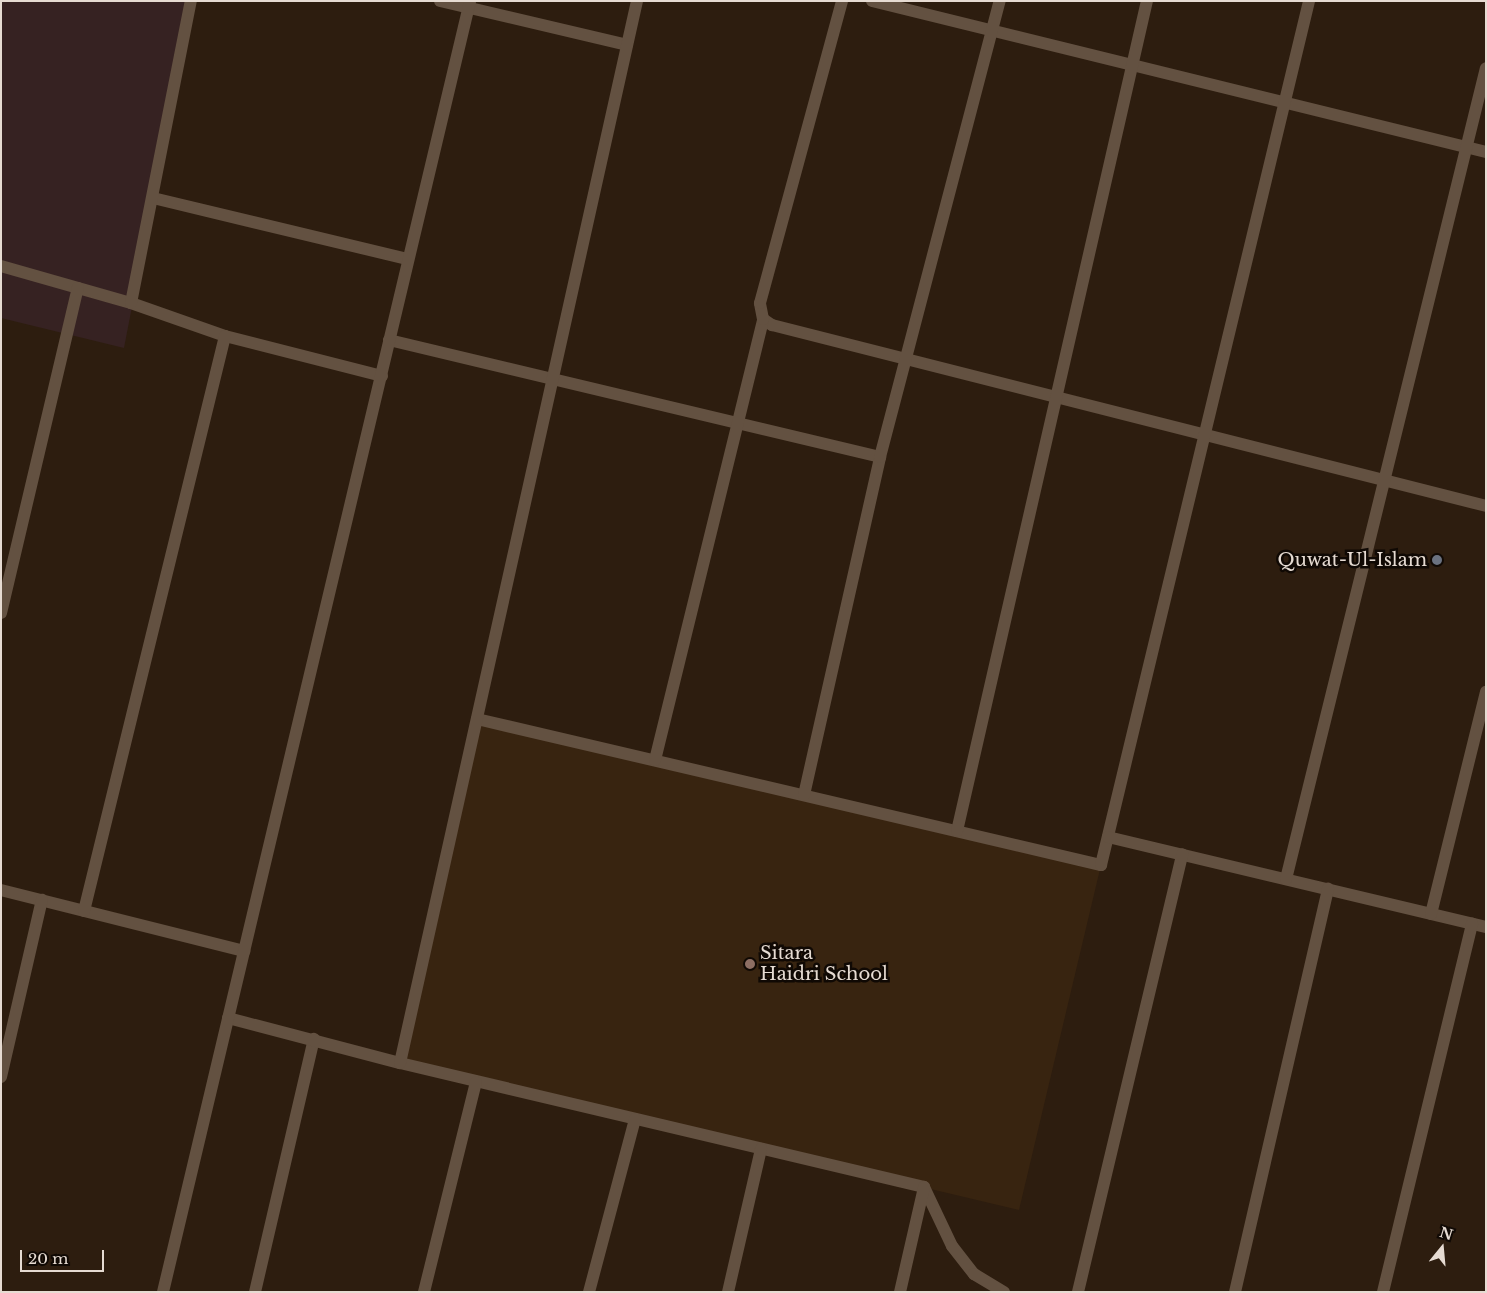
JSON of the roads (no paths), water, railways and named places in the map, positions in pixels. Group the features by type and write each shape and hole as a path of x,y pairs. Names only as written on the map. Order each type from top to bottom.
{"street":[{"path":"131,303 191,1"},
{"path":"440,1 469,4 627,45"},
{"path":"400,1063 637,1"},
{"path":"655,760 735,421 763,319 760,303 842,1"},
{"path":"872,1 1486,152"},
{"path":"804,795 880,457 908,359 994,32 1000,1"},
{"path":"957,831 1055,395 1147,1"},
{"path":"477,719 1100,865 1309,1"},
{"path":"163,1292 469,4"},
{"path":"1286,879 1486,68"},
{"path":"153,198 408,258"},
{"path":"1,266 131,303 225,336 382,376"},
{"path":"1,612 78,288"},
{"path":"763,319 772,325 1205,433 1383,481 1486,506"},
{"path":"84,910 225,336"},
{"path":"389,340 553,377 880,457"},
{"path":"1431,914 1486,692"},
{"path":"1108,837 1486,927"},
{"path":"1078,1292 1182,854"},
{"path":"1235,1292 1328,889"},
{"path":"1,890 244,951"},
{"path":"1,1077 42,900"},
{"path":"1382,1292 1472,924"},
{"path":"228,1018 476,1082 924,1187"},
{"path":"255,1292 314,1039"},
{"path":"424,1292 476,1082"},
{"path":"589,1292 635,1119"},
{"path":"728,1292 761,1149"},
{"path":"900,1292 924,1187"},
{"path":"924,1187 952,1246 974,1274 1004,1292"}],"place":[{"name":"Quwat-Ul-Islam","path":"1437,560"},
{"name":"Sitara Haidri School","path":"750,964"}]}
